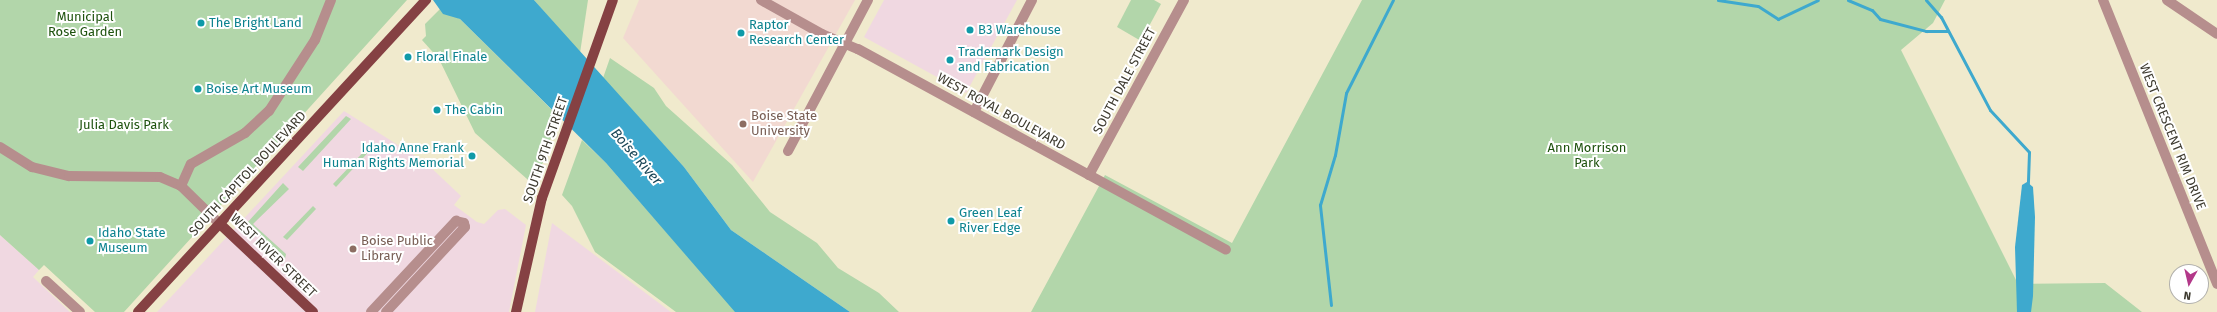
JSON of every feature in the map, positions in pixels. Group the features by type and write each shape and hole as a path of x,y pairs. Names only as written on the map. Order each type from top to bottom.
{"main road":[{"name":"SOUTH CAPITOL BOULEVARD","path":"138,312 426,0"},
{"name":"SOUTH 9TH STREET","path":"516,312 542,198 613,0"},
{"name":"WEST RIVER STREET","path":"220,224 313,312"}],"street":[{"path":"0,147 14,158 49,172 91,179 160,177 181,186 191,164 255,125 296,72 322,27 331,0"},
{"name":"WEST ROYAL BOULEVARD","path":"761,0 974,112 1226,250"},
{"path":"788,151 868,0"},
{"path":"974,112 1032,0"},
{"name":"SOUTH DALE STREET","path":"1089,175 1184,0"},
{"name":"WEST CRESCENT RIM DRIVE","path":"2103,0 2217,284"},
{"path":"2167,0 2217,34"},
{"name":"WEST RIVER STREET","path":"181,186 220,224"},
{"path":"371,312 456,220 464,223 465,227 386,312"},
{"path":"46,281 80,312"}],"shaded area":[{"name":"Boise State University","path":"639,0 855,0 753,182 623,38"},
{"path":"884,0 1017,0 966,93 864,37"},
{"path":"344,111 425,162 461,196 454,205 477,222 484,224 498,210 505,209 526,225 509,312 157,312"},
{"path":"552,223 671,312 535,312"},
{"path":"0,235 39,270 33,277 70,312 0,312"}],"green space":[{"name":"Julia Davis Park","path":"0,0 407,0 124,312 95,312 44,265 39,270 0,235"},
{"path":"534,0 588,0 580,53"},
{"path":"1131,0 1154,0 1161,4 1141,41 1117,27"},
{"name":"Ann Morrison Park","path":"1362,0 1945,0 1933,23 1901,50 2018,284 2105,283 2142,312 1031,312 1105,175 1232,243"},
{"path":"440,9 460,19 558,116 535,186 475,133 439,59 422,40 426,36 425,24"},
{"path":"610,58 654,88 666,106 732,165 770,212 817,243 838,268 879,293 899,312 850,312 731,230 684,167 603,78"},
{"path":"346,116 351,119 303,171 298,167"},
{"path":"582,140 606,163 736,312 676,312 595,252 572,206 562,195"},
{"path":"373,142 376,144 336,187 333,184"},
{"path":"283,183 289,189 253,224 286,254 285,259 247,223"},
{"path":"313,206 316,209 287,240 283,237"}],"water":[{"name":"Boise River","path":"433,0 534,0 684,167 731,230 850,312 735,312 606,163 460,19 443,14"},
{"path":"2027,182 2033,187 2035,217 2033,296 2031,312 2017,312 2015,247 2022,185"}],"waterway":[{"path":"1331,305 1320,205 1335,155 1346,93 1393,0"},
{"path":"1718,0 1758,6 1778,19 1818,0"},
{"path":"1848,0 1872,10 1880,19 1926,31 1948,31"},
{"path":"1926,0 1941,17 1990,110 2029,152 2028,185"}],"place":[{"name":"The Bright Land","path":"201,23"},
{"name":"B3 Warehouse","path":"970,30"},
{"name":"Raptor Research Center","path":"741,33"},
{"name":"Floral Finale","path":"408,57"},
{"name":"Trademark Design and Fabrication","path":"950,60"},
{"name":"Boise Art Museum","path":"198,89"},
{"name":"The Cabin","path":"437,110"},
{"name":"Boise State University","path":"743,124"},
{"name":"Idaho Anne Frank Human Rights Memorial","path":"472,156"},
{"name":"Green Leaf River Edge","path":"951,221"},
{"name":"Idaho State Museum","path":"90,241"},
{"name":"Boise Public Library","path":"353,249"}],"park label":[{"name":"Municipal Rose Garden","path":"85,26"}]}
